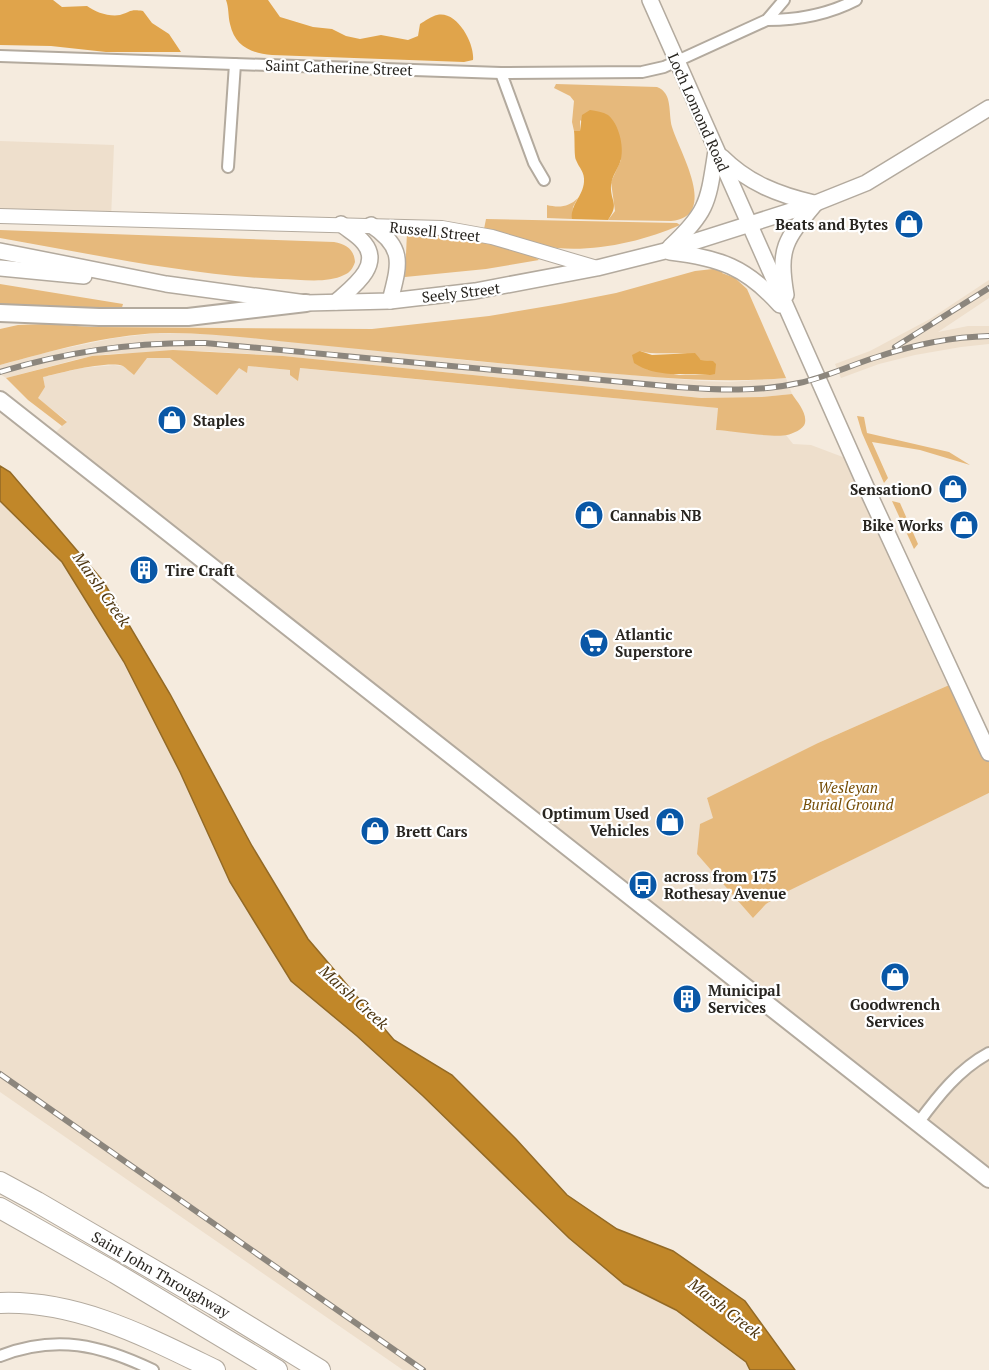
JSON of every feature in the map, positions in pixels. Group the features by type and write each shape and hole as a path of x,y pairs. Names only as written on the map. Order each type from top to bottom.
{"highway":[{"name":"Saint John Throughway","path":"0,1181 214,1305 320,1370"},
{"name":"Saint John Throughway","path":"0,1208 115,1273 277,1370"},
{"path":"0,1303 32,1303 67,1308 126,1330 215,1370"}],"main road":[{"name":"Loch Lomond Road","path":"650,0 790,316"},
{"name":"Seely Street","path":"0,268 166,284 306,303 390,301 475,291 597,268 665,251 816,203 866,183 989,108"},
{"path":"716,151 752,181 779,194 816,203 793,229 783,255 783,274 790,316 989,753"},
{"path":"665,251 695,222 704,208 709,196 716,151"},
{"path":"336,302 365,274 369,262 365,244 341,224"},
{"path":"371,225 385,235 395,250 396,272 390,301"},
{"name":"Seely Street","path":"0,251 166,284"},
{"path":"665,251 712,259 742,271 755,280 790,316"},
{"path":"0,313 99,317 188,317 306,303"},
{"path":"0,318 20,314"},
{"path":"0,400 989,1179"}],"street":[{"path":"767,20 784,0"},
{"path":"767,20 787,20 822,13 856,0"},
{"name":"Saint Catherine Street","path":"0,56 501,73 642,72 664,67 767,20"},
{"path":"228,167 235,64"},
{"path":"501,73 534,163 544,180"},
{"name":"Russell Street","path":"0,216 442,228 492,237 597,268"},
{"path":"918,1123 936,1099 970,1063 989,1053"},
{"path":"0,1356 29,1347 72,1343 101,1349 153,1370"}],"shaded area":[{"path":"0,0 53,0 62,7 87,6 111,15 143,11 152,23 169,34 181,52 106,52 51,46 0,45"},
{"path":"226,0 268,0 280,17 313,27 332,29 346,36 360,39 381,35 408,40 418,36 420,24 435,16 444,15 458,23 468,37 473,60 464,62 272,55 257,52 240,43 232,32"},
{"path":"590,110 602,112 612,119 618,129 621,142 621,159 611,185 614,206 608,220 572,219 573,209 584,182 583,173 575,158 574,131 580,131 582,115"},
{"path":"0,141 114,145 111,219 0,216"},
{"path":"989,280 989,298 938,332 968,326 989,326 989,344 915,355 879,364 841,378 835,364 870,351 930,319"},
{"path":"158,333 240,335 472,361 701,381 729,382 786,378 792,394 701,398 283,356 201,351 108,354 78,359 6,378 0,374 0,365 52,351 115,338"},
{"path":"640,351 652,355 695,353 701,360 713,361 716,364 715,374 670,374 652,371 634,363 632,355"},
{"path":"147,358 170,358 239,368 247,372 248,366 290,370 299,368 718,408 717,430 786,435 793,444 811,445 856,462 956,682 818,743 707,799 753,918 766,904 779,895 989,793 989,1179 49,439 67,421 37,398 45,387 43,377 82,368 122,366"},
{"path":"0,501 62,562 124,662 180,772 230,882 291,981 357,1036 423,1096 569,1238 624,1284 676,1310 746,1362 750,1370 403,1370 0,1092"}],"green space":[{"path":"556,84 657,87 666,94 672,127 688,166 695,196 693,208 685,217 671,221 608,220 615,211 611,182 621,160 580,120 580,131 574,131 572,122 574,101 570,96 554,88"},
{"path":"578,198 573,207 572,219 547,218 547,205 564,206"},
{"path":"486,219 677,223 680,225 620,244 572,249 538,245 484,229"},
{"path":"0,230 334,242 349,248 355,262 348,273 337,278 304,280 245,277 139,263 0,238"},
{"path":"407,232 456,236 495,243 528,253 539,260 486,269 405,277"},
{"path":"723,270 722,273 735,278 747,289 786,378 710,380 659,377 514,365 234,336 179,333 140,334 99,340 0,365 0,329 18,325 372,329 489,316 560,304 616,293 695,271","holes":["640,351 682,353 696,356 701,360 710,361 710,375 679,375 646,369"]},
{"path":"0,284 123,304 121,311 0,310"},
{"path":"173,350 283,356 701,398 792,394 803,411 805,423 800,429 787,435 773,436 716,430 718,408 300,368 298,381 290,375 290,370 248,366 247,373 239,368 217,395 170,358 147,358 134,375 123,366 107,365 43,377 45,387 38,398 67,422 62,426 28,400 6,378 92,356"},
{"path":"857,416 864,417 867,433 949,452 970,465 920,450 872,442 888,478 884,483"},
{"path":"892,501 900,503 918,544 914,549"},
{"name":"Wesleyan Burial Ground","path":"956,682 989,753 989,793 780,895 766,904 753,918 697,854 700,824 713,818 707,798 818,743"}],"water":[{"name":"Marsh Creek","path":"0,466 10,472 103,581 170,694 252,846 308,939 394,1040 452,1075 516,1139 567,1195 617,1229 673,1251 745,1301 795,1370 750,1370 746,1362 676,1310 624,1284 569,1238 423,1096 357,1036 291,981 230,882 180,772 124,662 62,562 0,501"}],"railway":[{"path":"895,347 989,288"},
{"path":"0,372 51,358 102,349 153,344 205,343 677,387 754,389 784,386 809,380 918,345 989,336"},
{"path":"0,1074 423,1370"}],"place":[{"name":"Beats and Bytes","path":"909,224"},
{"name":"Staples","path":"172,420"},
{"name":"SensationO","path":"953,489"},
{"name":"Cannabis NB","path":"589,515"},
{"name":"Bike Works","path":"964,525"},
{"name":"Tire Craft","path":"144,570"},
{"name":"Atlantic Superstore","path":"594,643"},
{"name":"Optimum Used Vehicles","path":"670,822"},
{"name":"Brett Cars","path":"375,831"},
{"name":"across from 175 Rothesay Avenue","path":"643,885"},
{"name":"Goodwrench Services","path":"895,977"},
{"name":"Municipal Services","path":"687,999"}]}
